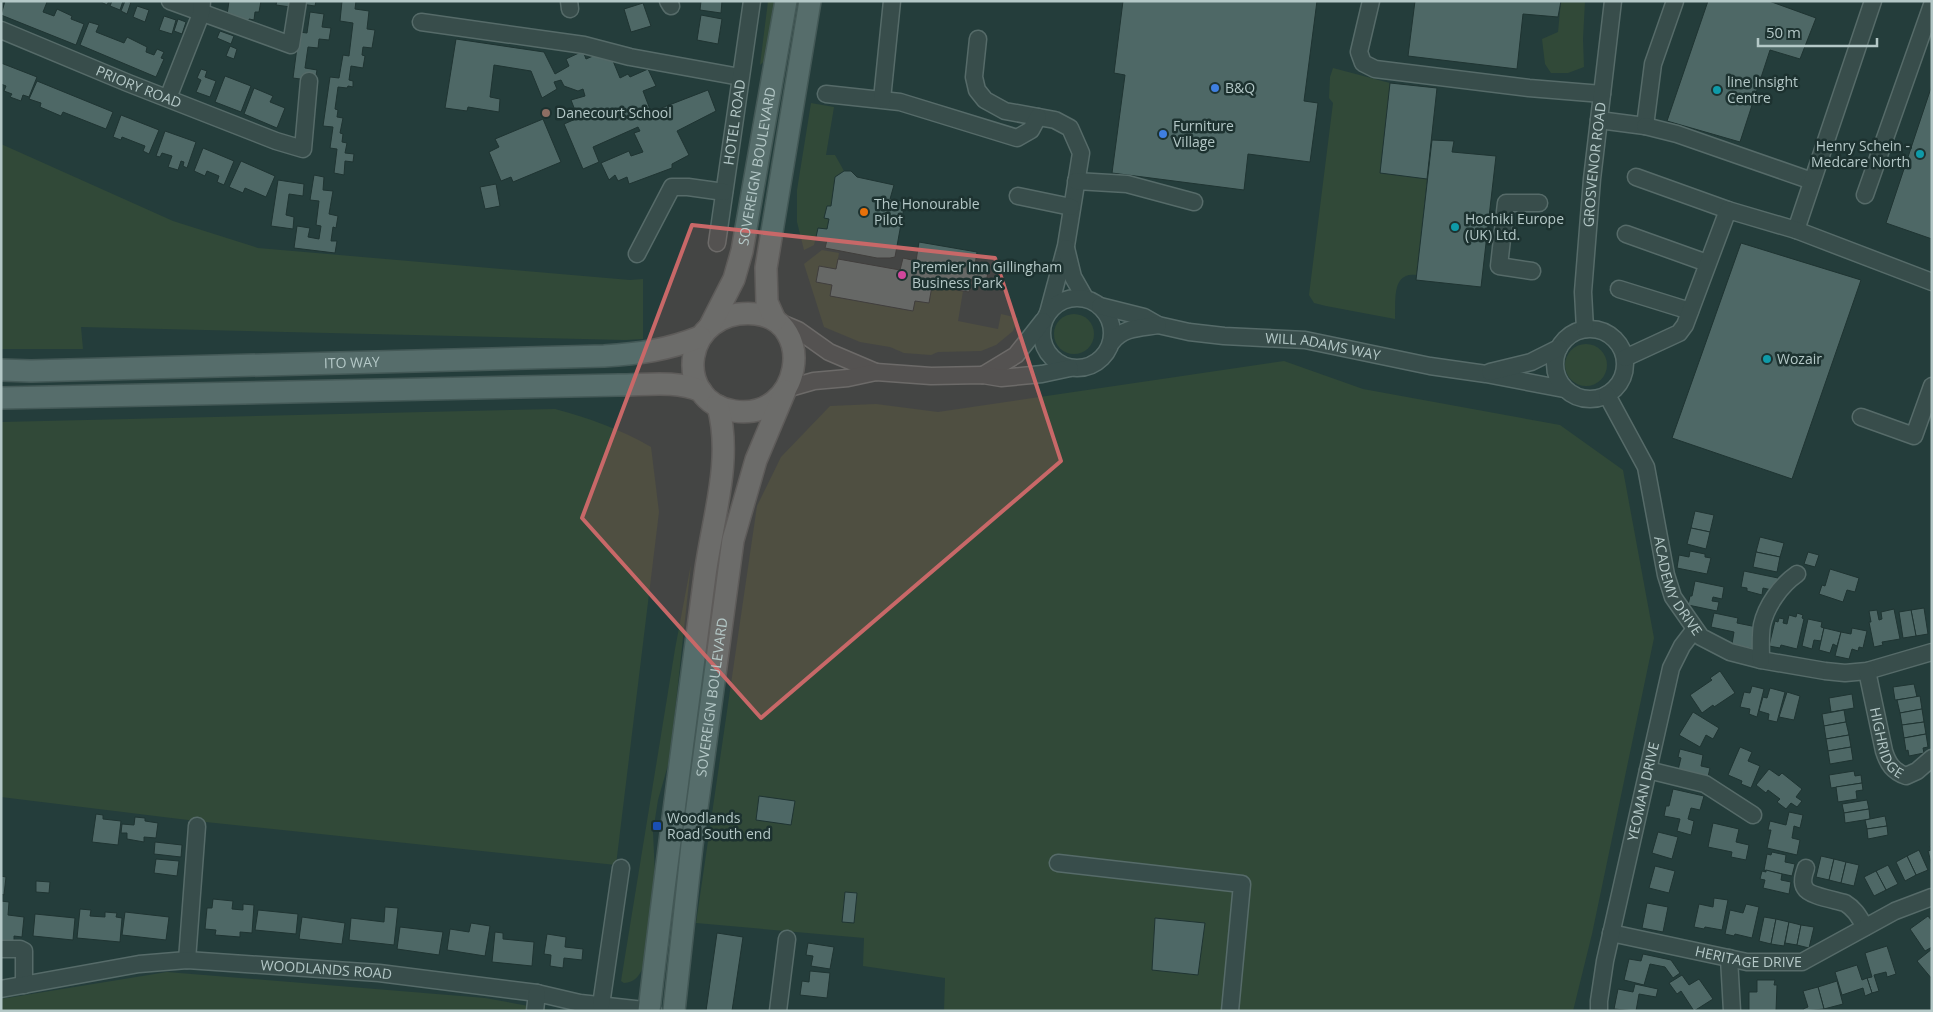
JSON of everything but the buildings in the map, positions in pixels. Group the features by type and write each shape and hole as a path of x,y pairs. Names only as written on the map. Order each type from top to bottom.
{"main road":[{"name":"SOVEREIGN BOULEVARD","path":"705,332 730,289 738,270 786,1"},
{"name":"SOVEREIGN BOULEVARD","path":"775,320 767,302 766,268 810,1"},
{"path":"743,314 761,314 775,320 789,338 794,356 794,370 786,390 770,404 753,410 735,411 718,406 708,400 696,380 693,366 695,350 705,332 723,319 743,314"},
{"name":"ITO WAY","path":"1,370 30,371 604,356 660,350 705,332"},
{"name":"ITO WAY","path":"1,398 619,385 680,385 701,391"},
{"name":"SOVEREIGN BOULEVARD","path":"674,1011 692,845 733,540 756,460 786,390"},
{"name":"SOVEREIGN BOULEVARD","path":"650,1010 666,863 705,569 722,473 723,426 718,406"}],"street":[{"path":"170,1 202,8 291,45 298,1"},
{"name":"HOTEL ROAD","path":"717,243 752,1"},
{"path":"882,99 892,1"},
{"path":"1371,1 1359,52 1363,63 1375,69 1529,88 1602,94"},
{"name":"GROSVENOR ROAD","path":"1585,329 1583,292 1599,120 1613,1"},
{"path":"1645,126 1654,64 1675,1"},
{"path":"1796,230 1873,1"},
{"path":"1865,195 1932,5"},
{"path":"168,98 202,8"},
{"path":"421,22 584,45 630,57 740,77"},
{"name":"PRIORY ROAD","path":"1,30 276,141 303,150 308,81"},
{"path":"978,39 974,77 975,86 982,96 990,104 1005,110 1055,120 1070,128 1081,153 1066,246 1042,330 1046,348 1058,363 1070,368"},
{"path":"826,94 900,102 1017,138 1032,130 1038,117"},
{"path":"1599,120 1645,126 1677,134 1812,181"},
{"path":"1636,177 1728,210 1796,230 1932,282"},
{"path":"1076,181 1127,184 1194,202"},
{"path":"637,254 672,187 688,186 700,190 724,192"},
{"path":"1018,196 1071,207"},
{"path":"1532,270 1499,266 1506,202 1539,202"},
{"path":"1625,358 1678,333 1685,326 1728,210"},
{"path":"1626,234 1707,263"},
{"path":"1066,246 1073,277 1085,298"},
{"path":"1619,289 1690,311"},
{"path":"786,390 814,381 848,378 876,372 930,376 984,375 1009,378 1070,368 1084,368 1096,363 1106,354 1112,342 1113,330 1108,315 1100,306 1085,298 1064,300 1058,303 1016,355 984,375"},
{"name":"WILL ADAMS WAY","path":"1100,306 1144,317 1158,325 1212,335 1305,340 1430,366 1564,388"},
{"path":"775,320 798,330 829,352 876,372"},
{"name":"WILL ADAMS WAY","path":"1112,342 1116,336 1127,330 1158,325"},
{"path":"1585,329 1596,329 1606,332 1622,348 1625,358 1622,380 1607,395 1596,399 1585,399 1574,395 1564,388 1558,380 1555,369 1555,358 1558,348 1574,332 1585,329"},
{"name":"WILL ADAMS WAY","path":"1486,374 1531,362 1558,348"},
{"path":"1861,417 1914,436 1932,386"},
{"name":"ACADEMY DRIVE","path":"1607,395 1646,467 1666,575 1673,597 1701,637 1730,652 1761,660 1845,673 1867,671 1932,652"},
{"path":"1761,660 1762,627 1766,614 1775,598 1797,574"},
{"name":"YEOMAN DRIVE","path":"1599,1011 1605,961 1671,668 1682,646 1695,629"},
{"name":"HIGHRIDGE","path":"1867,671 1888,763 1896,772 1906,776 1918,771 1932,758"},
{"path":"1648,770 1705,784 1753,815"},
{"path":"186,960 197,826"},
{"path":"1058,863 1242,884 1230,1011"},
{"path":"601,1005 621,868"},
{"path":"1806,868 1803,880 1804,887 1810,892 1850,906 1865,927"},
{"name":"HERITAGE DRIVE","path":"1611,933 1747,962 1802,962 1895,911 1932,897"},
{"path":"778,1011 787,939"},
{"path":"1,949 20,949 24,951 24,985"},
{"path":"1729,958 1732,1011"},
{"name":"WOODLANDS ROAD","path":"1,989 139,964 186,960 379,973 537,993 580,1003 650,1010"},
{"path":"535,1011 537,993"}],"highlighted area":[{"path":"692,225 995,258 1061,461 761,718 582,518"}],"green space":[{"path":"768,1 776,1 768,58 760,65"},
{"path":"1561,1 1585,1 1584,67 1568,73 1551,73 1545,64 1542,39 1558,32"},
{"path":"1333,68 1390,83 1380,173 1427,179 1417,275 1409,275 1399,282 1395,319 1314,303 1309,295 1333,103 1329,98 1330,77"},
{"path":"811,103 834,107 826,155 835,155 844,171 835,177 831,206 827,206 825,218 829,219 827,229 818,228 814,245 804,250 797,222 797,190"},
{"path":"1,144 173,221 258,248 630,280 643,279 643,339 81,327 83,349 1,349"},
{"path":"822,250 839,253 836,269 819,267 816,281 832,285 830,296 912,311 915,301 932,286 963,291 958,321 998,329 1001,314 1018,318 1013,331 996,345 981,351 938,352 931,355 904,353 890,347 860,342 824,327 804,264"},
{"path":"1078,314 1085,317 1091,323 1094,334 1093,342 1085,351 1078,354 1070,354 1063,351 1055,342 1054,330 1057,323 1066,315"},
{"path":"1582,344 1590,344 1601,350 1607,365 1601,380 1590,386 1582,386 1571,380 1565,369 1565,361 1571,350"},
{"path":"1284,361 1363,389 1560,425 1623,470 1654,638 1592,934 1573,1011 944,1011 945,978 863,966 864,938 696,923 757,506 781,457 830,406 876,404 938,412"},
{"path":"555,409 604,425 651,447 659,512 616,865 196,821 1,797 1,422"},
{"path":"691,564 670,758 658,800 653,832 655,875 643,968 631,982 624,983 621,981 675,649"},
{"path":"167,972 485,998 556,1011 1,1011 1,999"}],"place":[{"name":"B&Q","path":"1215,88"},
{"name":"line Insight Centre","path":"1717,90"},
{"name":"Danecourt School","path":"546,113"},
{"name":"Furniture Village","path":"1163,134"},
{"name":"Henry Schein - Medcare North","path":"1920,154"},
{"name":"The Honourable Pilot","path":"864,212"},
{"name":"Hochiki Europe (UK) Ltd.","path":"1455,227"},
{"name":"Premier Inn Gillingham Business Park","path":"902,275"},
{"name":"Wozair","path":"1767,359"},
{"name":"Woodlands Road South end","path":"657,826"}]}
